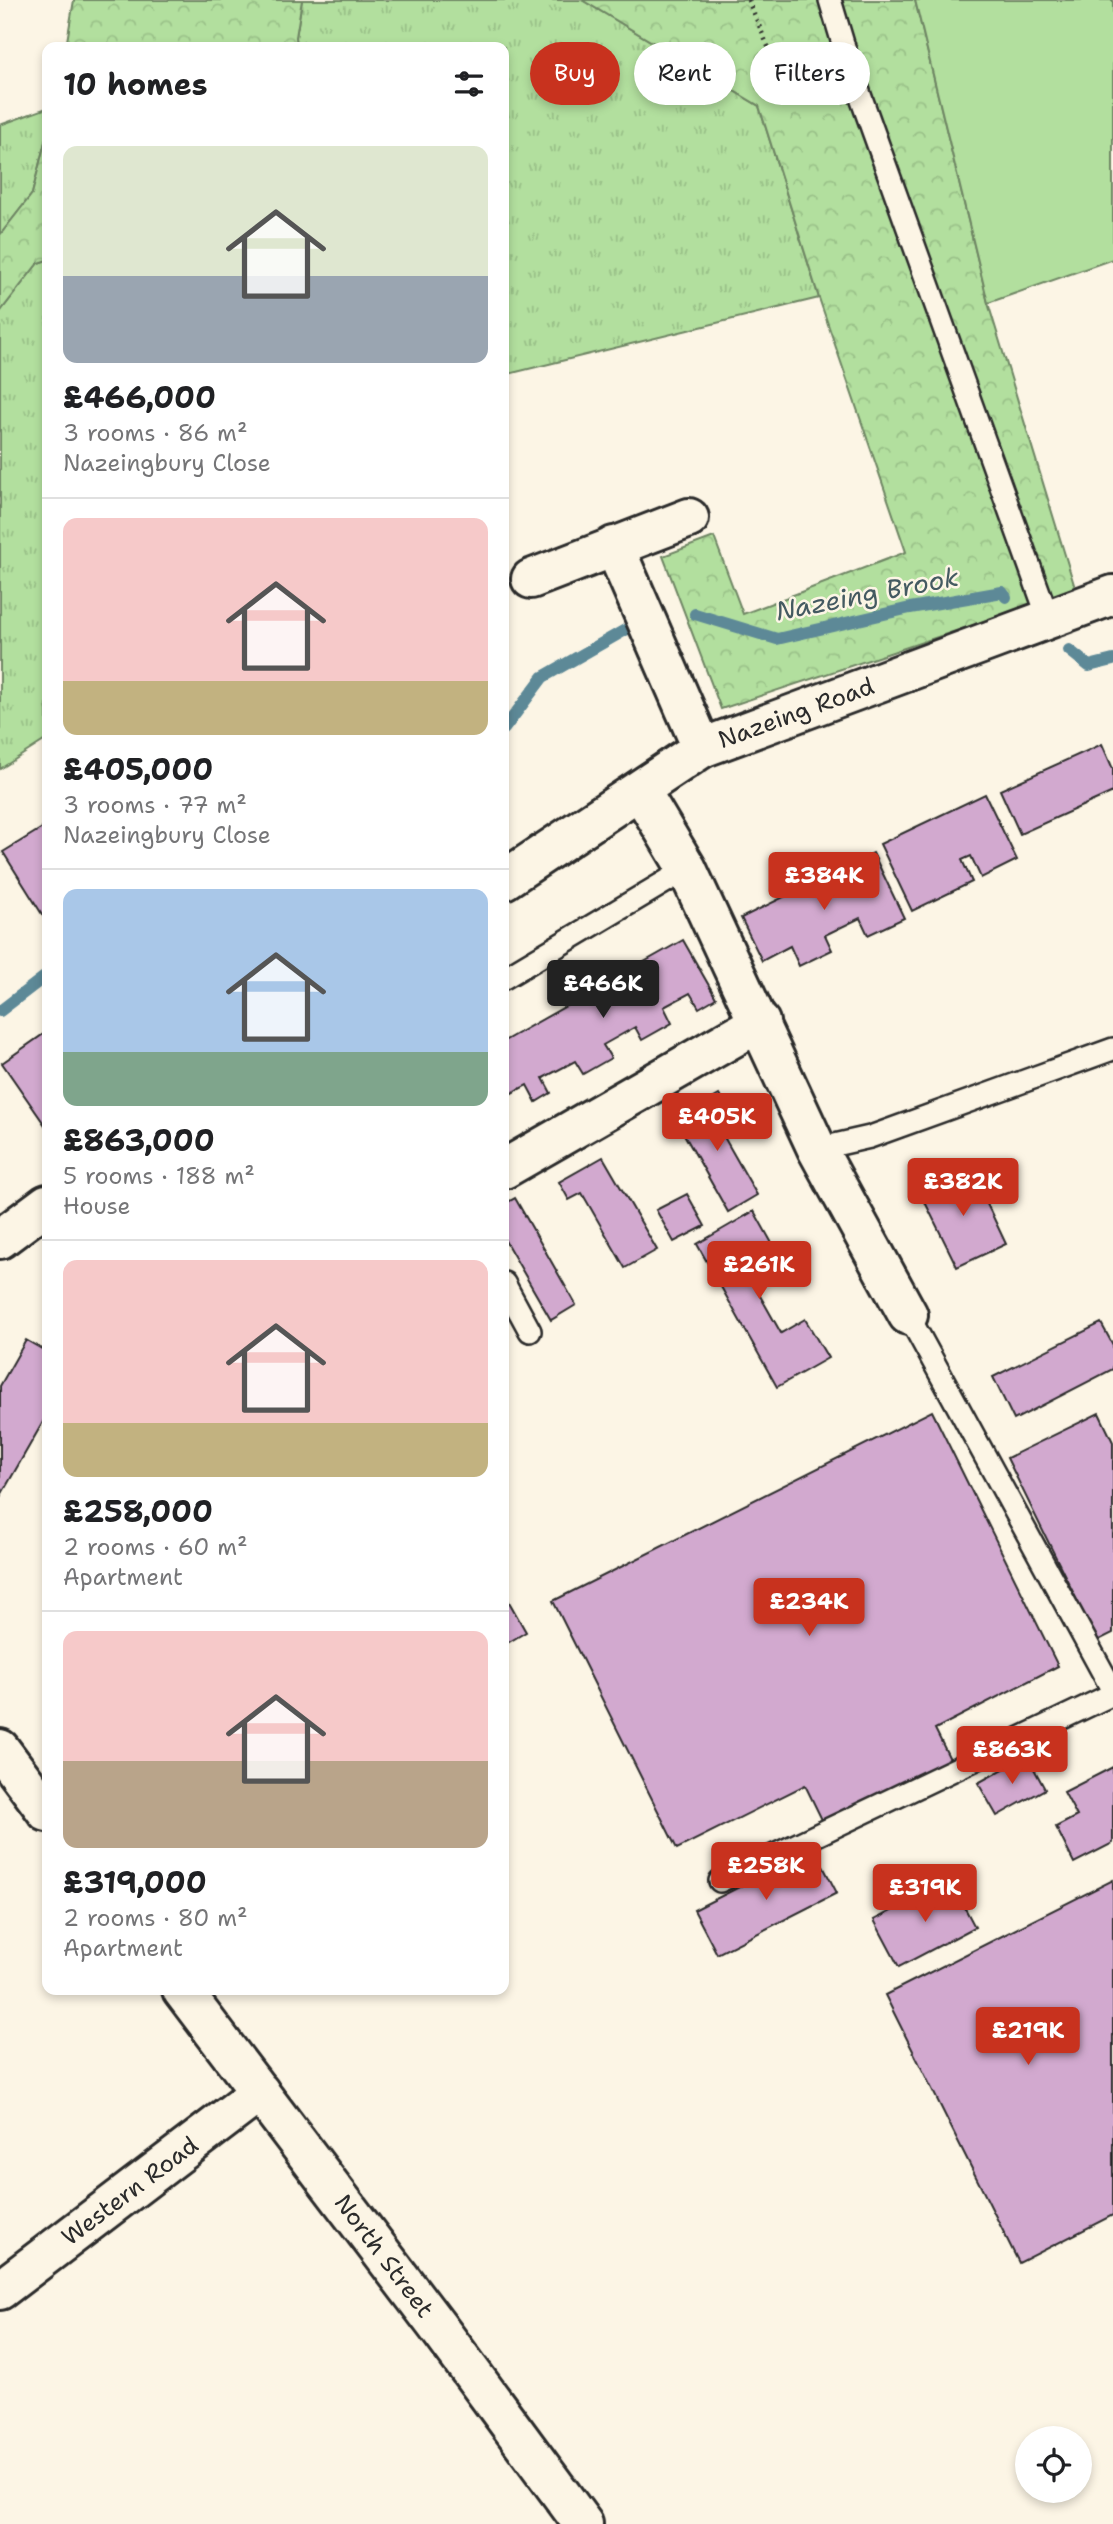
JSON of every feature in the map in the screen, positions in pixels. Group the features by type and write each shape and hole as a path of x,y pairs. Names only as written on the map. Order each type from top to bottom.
{"street":[{"path":"531,579 689,517"},
{"path":"614,546 702,748"},
{"name":"Nazeing Road","path":"509,877 702,748 1113,595"},
{"path":"640,790 687,869 817,1149 908,1315"},
{"path":"509,1166 760,1022"},
{"path":"0,1239 42,1208"},
{"path":"0,1749 42,1805"},
{"name":"North Street","path":"186,1995 437,2326 583,2524"},
{"name":"Western Road","path":"0,2290 260,2092"}],"lane":[{"path":"830,0 843,42"},
{"path":"864,105 1049,620"},
{"path":"509,975 687,869"},
{"path":"817,1149 870,1137 1113,1049"},
{"path":"509,1292 530,1331"},
{"path":"720,1881 1113,1693 908,1315"}],"path":[{"path":"748,0 766,42"}],"green space":[{"path":"74,0 302,0 296,42 67,42"},
{"path":"302,0 582,0 652,42 634,42 634,105 736,105 736,92 750,101 750,105 759,106 819,298 509,374 509,42 296,42"},
{"path":"582,0 915,0 988,303 1076,591 721,709 663,556 714,537 743,614 906,552 819,298 757,105 870,105 870,42 750,42 750,101 736,92 736,42 652,42"},
{"path":"915,0 1113,0 1113,259 988,303"},
{"path":"42,110 42,154 32,194 0,235 0,125"},
{"path":"42,154 42,262 38,263 0,312 0,235 32,194"},
{"path":"42,262 42,742 0,769 0,312 38,263"}],"building":[{"path":"1102,744 1113,769 1113,792 1020,834 1000,790"},
{"path":"985,794 1017,860 981,878 971,856 962,860 972,882 912,911 880,844"},
{"path":"42,828 42,914 3,852"},
{"path":"873,853 904,918 868,935 860,918 825,935 832,950 799,966 790,946 762,961 741,918"},
{"path":"683,940 716,998 699,1008 690,993 664,1007 672,1023 642,1040 635,1027 603,1045 611,1058 583,1074 575,1061 543,1078 551,1093 536,1102 527,1085 509,1094 509,1038"},
{"path":"42,1035 42,1121 2,1063"},
{"path":"719,1095 731,1115 716,1123 757,1195 728,1212 676,1120"},
{"path":"603,1157 657,1250 625,1268 582,1193 569,1200 559,1182"},
{"path":"970,1168 1006,1244 957,1267 920,1192"},
{"path":"687,1194 705,1226 674,1242 656,1210"},
{"path":"515,1198 576,1305 551,1320 509,1248 509,1201"},
{"path":"754,1211 773,1245 741,1262 781,1333 805,1319 828,1358 777,1387 697,1244"},
{"path":"1101,1323 1113,1345 1113,1369 1014,1420 993,1377"},
{"path":"26,1340 42,1349 42,1424 0,1497 0,1386"},
{"path":"932,1411 1058,1666 935,1729 951,1761 824,1824 805,1785 677,1849 553,1601"},
{"path":"1099,1413 1113,1442 1113,1633 1097,1641 1007,1458"},
{"path":"509,1602 526,1632 509,1642"},
{"path":"1027,1756 1045,1789 997,1816 978,1783"},
{"path":"1113,1767 1113,1843 1074,1863 1056,1827 1077,1816 1064,1792"},
{"path":"814,1849 837,1893 717,1954 694,1910"},
{"path":"950,1880 975,1927 899,1967 874,1920"},
{"path":"1113,1880 1113,2215 1019,2263 885,1995"}],"waterway":[{"name":"Nazeing Brook","path":"695,614 777,639 910,608 1002,592 1006,597"},
{"name":"Nazeing Brook","path":"509,722 543,677 627,629"},
{"name":"Nazeing Brook","path":"1069,650 1089,666 1113,660"},
{"name":"Nazeing Brook","path":"0,1011 42,979"}]}
